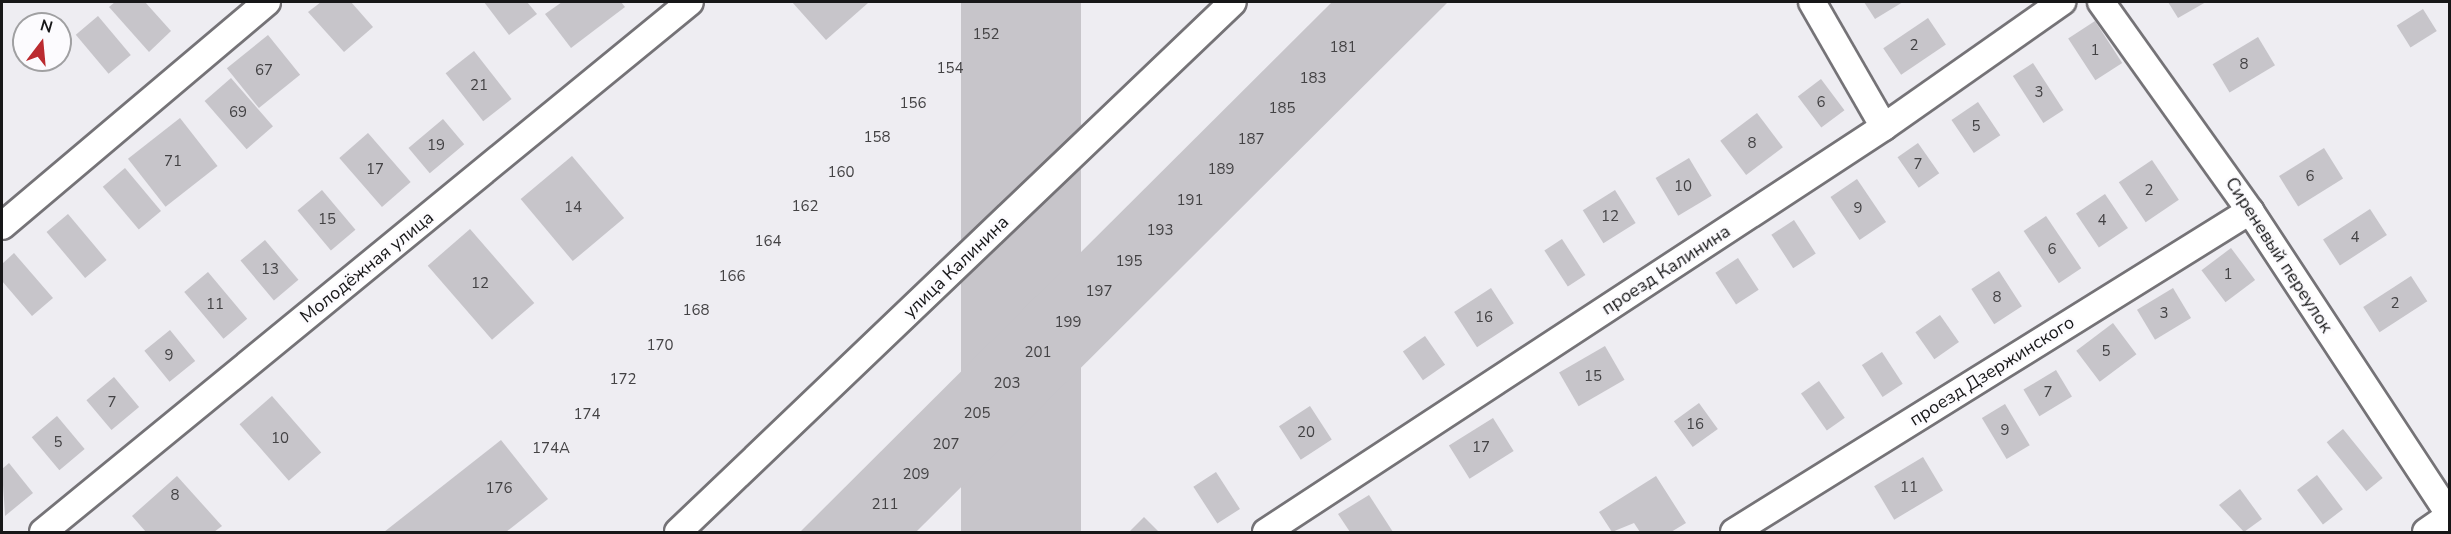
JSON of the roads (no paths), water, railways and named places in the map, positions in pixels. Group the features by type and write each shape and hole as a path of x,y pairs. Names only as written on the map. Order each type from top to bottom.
{"street":[{"path":"2,226 267,2"},
{"name":"Молодёжная улица","path":"44,532 690,2"},
{"name":"улица Калинина","path":"678,532 1233,2"},
{"path":"1812,2 1884,127"},
{"name":"проезд Калинина","path":"1266,532 1884,127 2062,2"},
{"name":"Сиреневый переулок","path":"2101,2 2250,211 2449,515"},
{"name":"проезд Дзержинского","path":"1734,532 2250,211"},
{"path":"2426,532 2449,515"}]}
